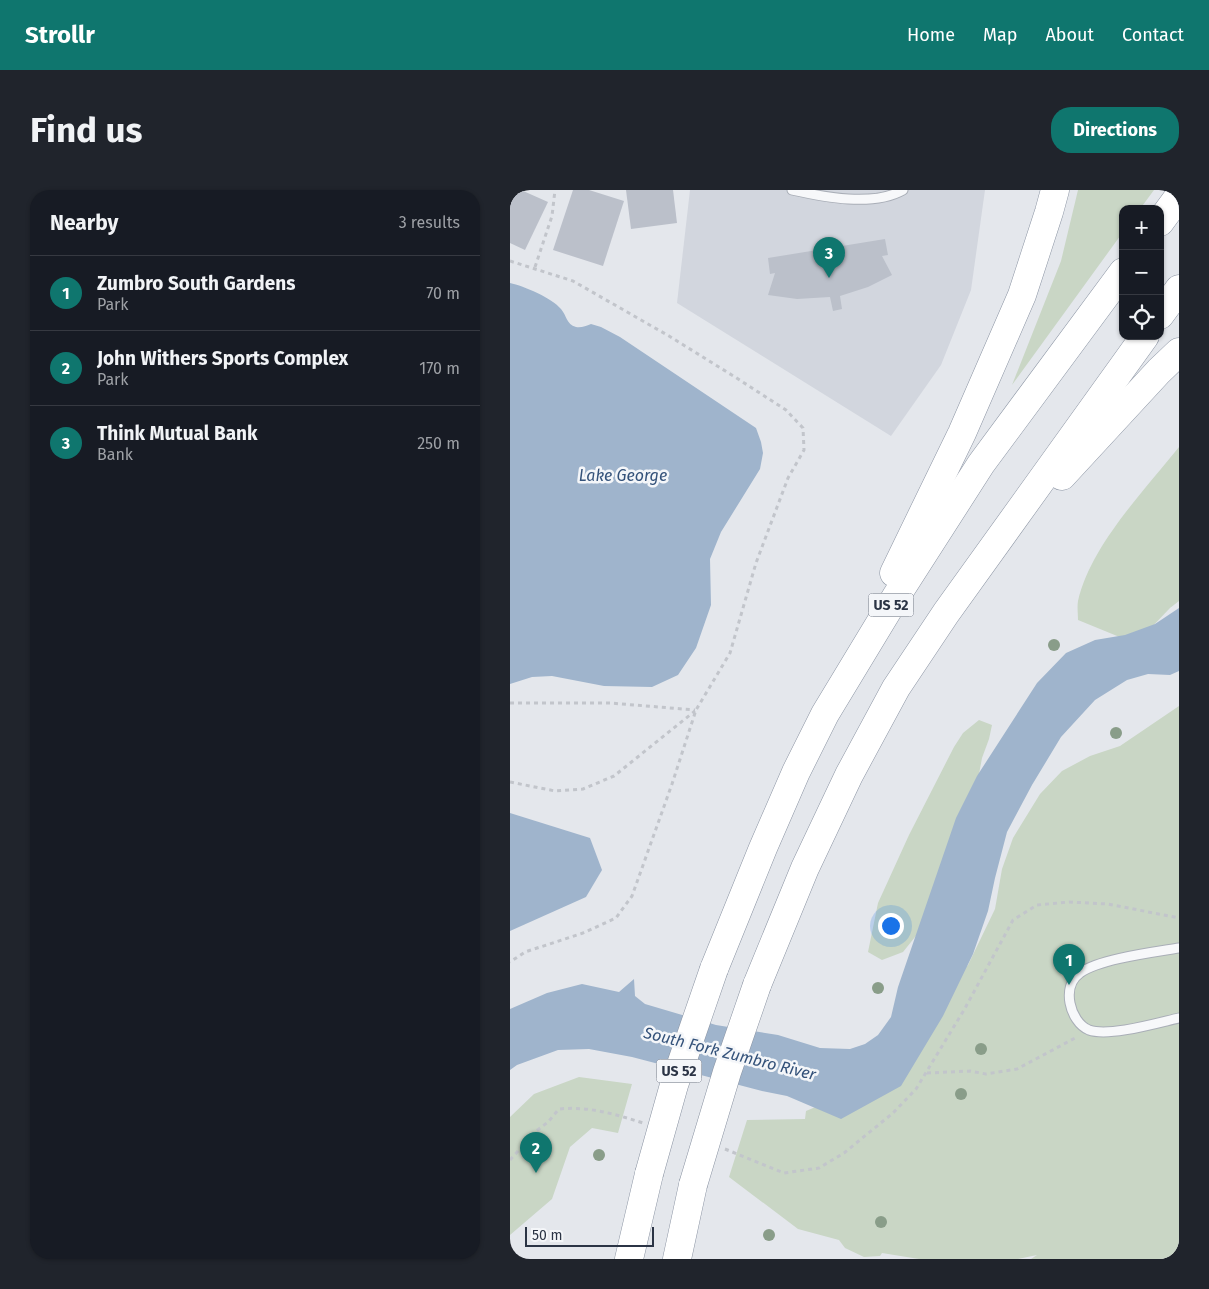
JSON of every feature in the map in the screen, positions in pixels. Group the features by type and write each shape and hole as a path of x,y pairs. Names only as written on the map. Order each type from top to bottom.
{"highway":[{"path":"825,714 962,433 1022,295 1049,212 1054,190"},
{"path":"1164,217 1179,196"},
{"name":"US 52","path":"628,1259 674,1085 714,969 762,848 796,772 825,714 897,595 981,464 1119,277"},
{"path":"1164,310 1179,289"},
{"name":"US 52","path":"677,1259 693,1185 727,1072 757,985 805,868 849,776 896,688 946,613 1142,340"},
{"path":"946,613 1046,493 1159,370 1179,352"}],"lane":[{"path":"792,190 825,197 875,198 898,193 903,190"},
{"path":"1179,948 1111,961 1088,968 1071,983 1068,994 1074,1016 1088,1030 1102,1033 1179,1018"}],"path":[{"path":"534,267 552,216 555,190"},
{"path":"510,261 534,267 573,281 669,336 786,410 802,428 804,450 788,478 756,563 730,653 696,710 632,896 616,918 583,933 526,952 510,962"},
{"path":"510,703 610,703 696,710"},
{"path":"510,782 555,791 583,789 614,776 696,710"},
{"path":"1088,1030 1066,1044 1017,1069 986,1074 970,1071 926,1073 964,1010 1013,920 1037,905 1069,902 1108,904 1179,918"}],"shaded area":[{"path":"690,190 985,190 971,290 941,365 891,436 677,303"}],"green space":[{"path":"1078,190 1154,190 1143,205 1119,205 1119,238 1012,385 1061,261"},
{"path":"1179,447 1179,601 1147,632 1122,638 1078,620 1078,601 1094,559 1106,539 1135,500"},
{"path":"1179,706 1179,1259 1031,1259 1037,1255 1018,1259 919,1259 882,1253 880,1256 864,1257 845,1248 839,1240 798,1229 729,1177 747,1120 805,1119 806,1111 832,1100 968,965 995,909 1002,869 1013,838 1040,794 1062,771 1090,756 1120,746"},
{"path":"979,720 992,725 982,758 974,801 927,922 903,952 882,960 868,952 878,903 909,835 954,747 963,733"},
{"path":"579,1077 632,1084 618,1133 592,1128 570,1147 552,1199 510,1235 510,1117 534,1094"}],"water":[{"name":"Lake George","path":"510,283 545,297 557,305 568,322 573,326 580,327 591,324 620,337 756,428 761,442 763,453 760,469 721,532 710,559 711,605 696,648 678,675 652,687 604,686 552,676 532,677 510,684"},
{"name":"South Fork Zumbro River","path":"1179,608 1179,671 1170,675 1148,674 1127,680 1095,700 1061,737 1032,785 1007,832 988,911 973,954 943,1016 901,1086 841,1119 787,1096 632,1057 589,1049 558,1050 517,1065 510,1070 510,1009 547,993 582,984 619,992 634,979 635,996 645,1004 716,1025 778,1035 820,1048 850,1049 865,1044 878,1035 891,1017 898,987 956,818 977,776 1037,683 1066,653 1095,640 1125,635 1155,624"},
{"path":"510,813 590,838 602,870 586,897 510,931"}],"building":[{"path":"510,190 521,190 548,202 525,250 510,243"},
{"path":"573,190 589,190 624,201 603,266 553,250"},
{"path":"626,190 673,190 677,223 631,229"},
{"path":"885,239 888,255 882,256 892,275 868,287 840,296 842,309 833,311 830,297 797,299 768,295 775,273 770,274 768,258"}],"place":[{"name":"Think Mutual Bank","path":"829,278"},
{"name":"Zumbro South Gardens","path":"1069,985"},
{"name":"John Withers Sports Complex","path":"536,1173"}]}
